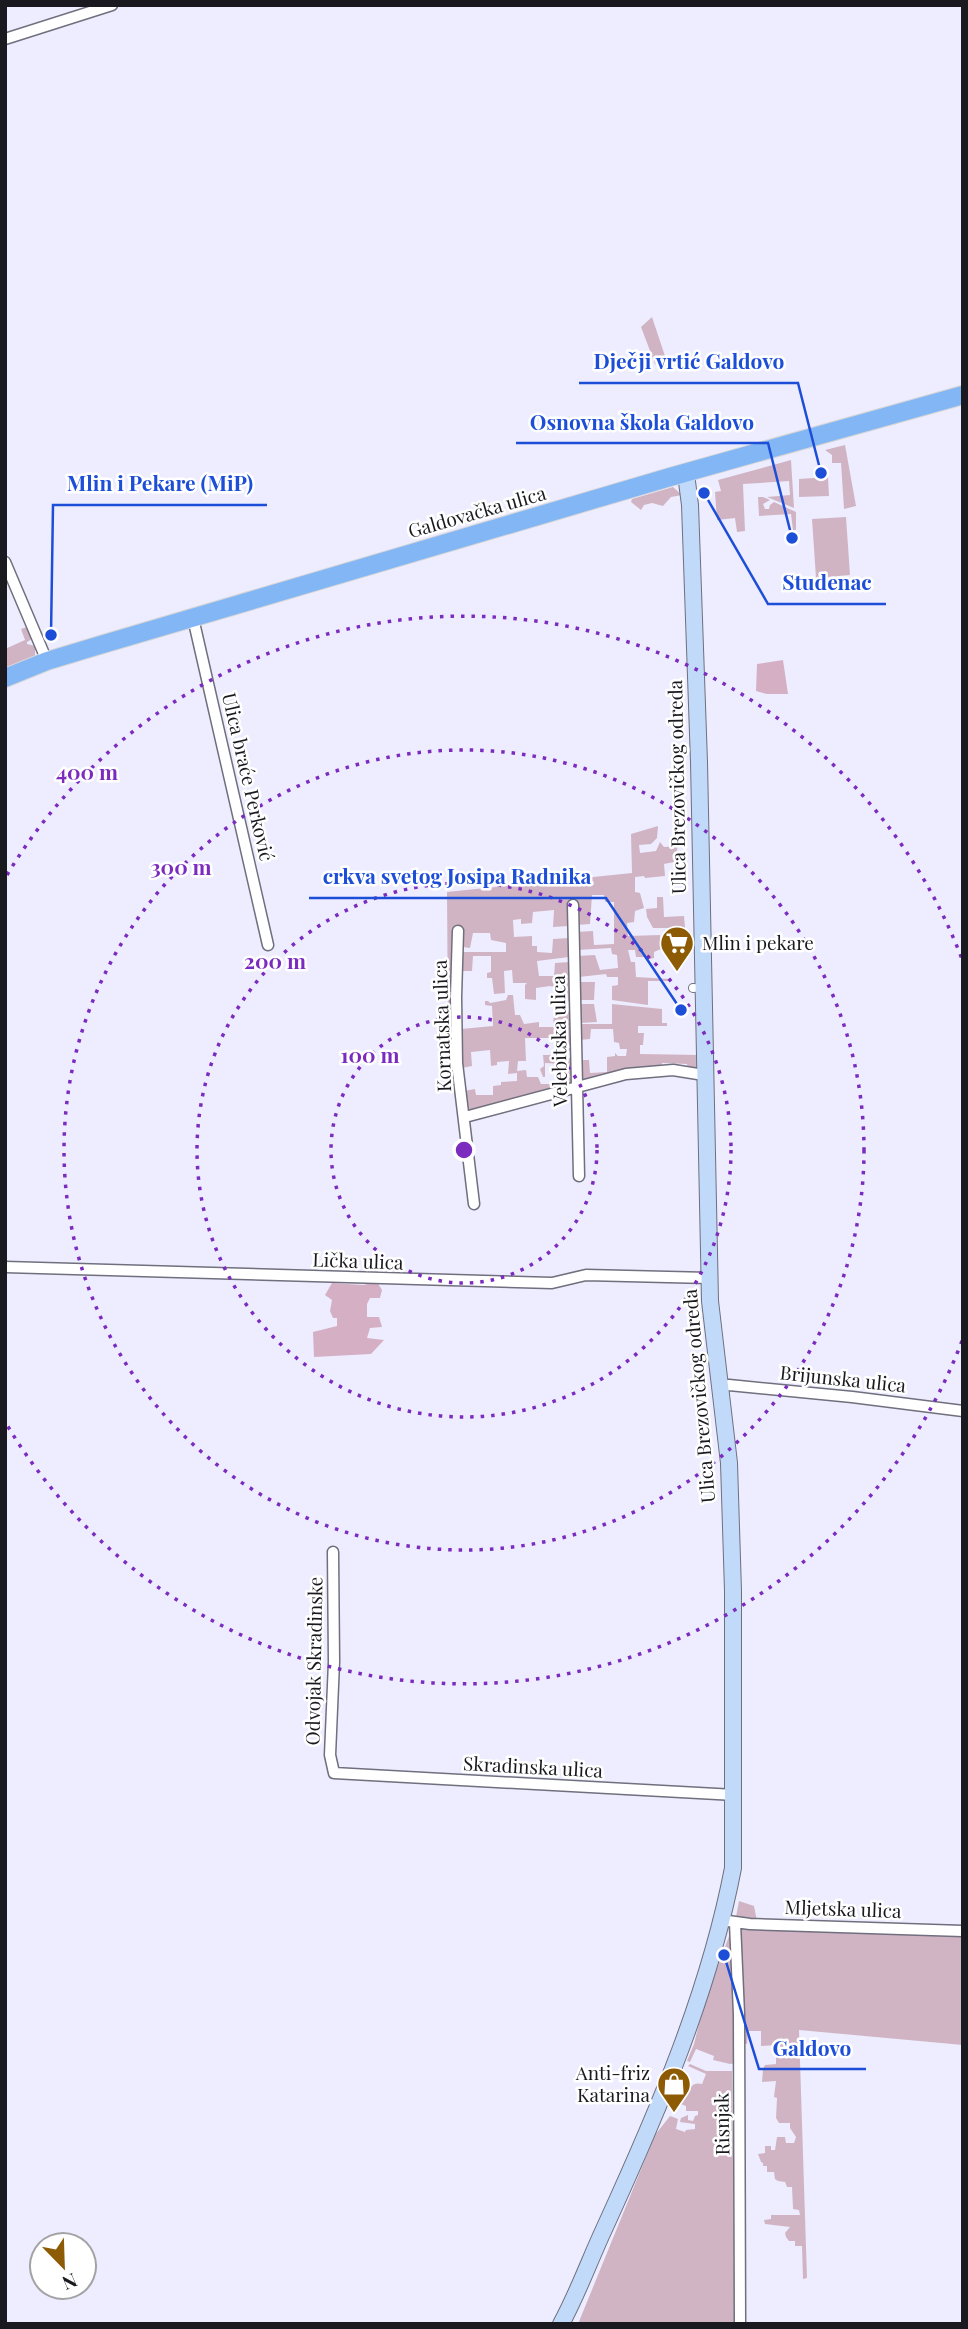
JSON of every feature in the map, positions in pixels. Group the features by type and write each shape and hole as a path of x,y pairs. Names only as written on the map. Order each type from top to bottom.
{"main road":[{"name":"Galdovačka ulica","path":"5,678 47,662 193,618 963,395"},
{"name":"Ulica Brezovičkog odreda","path":"567,2321 668,2085 726,1922 733,1868 733,1591 729,1463 709,1278 699,762 687,474"}],"street":[{"path":"5,39 112,5"},
{"path":"5,562 47,662"},
{"name":"Ulica braće Perković","path":"193,618 268,945"},
{"name":"Velebitska ulica","path":"573,905 579,1176"},
{"name":"Kornatska ulica","path":"458,931 457,1063 474,1204"},
{"path":"465,1117 552,1093 577,1089 599,1080 673,1070 704,1075"},
{"name":"Lička ulica","path":"5,1267 552,1283 586,1275 709,1278"},
{"name":"Brijunska ulica","path":"719,1386 852,1397 963,1411"},
{"name":"Odvojak Skradinske","path":"332,1769 333,1552"},
{"name":"Skradinska ulica","path":"332,1769 334,1773 340,1774 734,1795"},
{"name":"Mljetska ulica","path":"726,1922 963,1931"},
{"name":"Risnjak","path":"726,1922 739,2014 740,2324"}],"shaded area":[{"path":"652,317 669,368 662,369 655,364 641,327"},
{"path":"845,445 856,506 844,509 841,463 832,463 832,455 825,450"},
{"path":"791,460 794,508 767,497 790,495 789,481 743,484 745,531 737,532 735,518 717,520 715,492 721,491 718,480"},
{"path":"828,477 829,496 799,497 799,479"},
{"path":"673,487 682,495 671,497 663,506 652,503 644,505 641,510 631,502 632,499"},
{"path":"758,497 770,500 763,504 765,509 769,509 774,502 796,512 796,530 793,530 791,514 759,516"},
{"path":"846,517 850,575 816,578 812,519"},
{"path":"27,627 32,639 27,644 35,646 35,657 5,669 5,649 25,640 21,629"},
{"path":"783,660 788,694 756,691 757,664"},
{"path":"658,826 657,838 651,844 639,845 640,853 656,851 660,842 664,847 678,846 674,862 664,864 665,876 635,877 635,892 640,893 644,908 635,911 634,922 627,923 628,936 660,935 661,949 654,952 654,958 646,960 645,957 636,957 635,950 628,950 631,962 635,962 636,977 670,979 648,981 648,1005 612,1000 612,986 618,985 618,977 607,977 606,974 579,977 576,956 595,955 600,970 618,968 617,955 612,954 611,948 577,950 576,932 593,931 594,945 614,944 614,902 605,902 604,895 592,895 590,924 576,925 577,902 569,900 569,926 553,927 554,910 533,912 532,923 521,924 521,919 513,920 514,937 532,936 532,946 537,946 537,952 552,953 553,939 569,938 569,957 537,961 539,976 554,976 555,963 569,962 571,1001 556,1002 557,988 550,986 536,988 536,1000 525,999 527,983 513,983 512,970 504,971 505,993 494,994 492,978 487,978 487,973 491,972 491,956 473,956 472,971 462,971 463,952 506,952 506,943 491,940 490,933 473,933 470,948 463,947 454,1029 448,1029 447,892 632,873 631,834"},
{"path":"657,897 663,897 664,917 684,916 685,928 653,928 646,909 657,908"},
{"path":"578,982 595,982 594,1000 578,1000"},
{"path":"508,995 513,995 515,1015 520,1015 524,1024 539,1022 539,1027 553,1027 554,1013 571,1011 572,1045 556,1045 556,1038 525,1038 526,1061 518,1061 517,1071 526,1070 527,1077 538,1077 541,1084 557,1084 562,1078 562,1064 545,1063 543,1077 540,1069 544,1066 543,1055 556,1055 556,1048 571,1048 570,1051 562,1053 563,1059 572,1058 572,1083 470,1112 464,1091 475,1089 476,1095 493,1095 493,1086 501,1085 501,1082 517,1081 517,1073 508,1074 509,1061 497,1062 497,1065 491,1066 490,1050 471,1052 472,1066 462,1068 461,1029 493,1026 492,1006 485,1005 485,1001 490,1003 506,1000"},
{"path":"578,1004 594,1004 597,1022 579,1023"},
{"path":"612,1004 662,1009 662,1023 667,1023 667,1026 638,1026 638,1033 644,1033 640,1054 699,1055 699,1067 696,1070 688,1069 687,1064 662,1063 660,1070 583,1082 580,1079 579,1060 589,1060 590,1073 607,1072 607,1057 615,1056 615,1053 618,1056 626,1056 627,1049 620,1049 619,1043 614,1042 613,1029 591,1029 590,1039 579,1040 578,1024 612,1024"},
{"path":"377,1282 382,1290 380,1298 370,1298 367,1317 379,1317 382,1327 370,1328 367,1338 384,1340 371,1354 314,1357 313,1332 337,1326 337,1318 333,1318 330,1311 332,1300 325,1295 332,1283 363,1285"},
{"path":"739,1901 754,1906 757,1921 736,1917"},
{"path":"741,1927 963,1934 963,2045 799,2030 807,2278 803,2279 802,2246 795,2246 795,2241 789,2241 786,2237 785,2233 790,2227 765,2224 764,2220 771,2219 771,2215 800,2215 799,2210 793,2209 792,2187 787,2187 785,2182 775,2179 774,2172 767,2172 767,2166 763,2166 758,2154 765,2153 765,2146 771,2146 771,2150 775,2150 777,2137 785,2137 786,2143 794,2143 796,2137 790,2123 779,2123 776,2118 776,2081 762,2082 765,2065 776,2064 776,2045 761,2046 761,2031 748,2031 747,2044 742,2043"},
{"path":"731,1931 736,2063 713,2060 714,2056 696,2049 690,2062 687,2061 705,2000"},
{"path":"690,2064 706,2071 732,2071 735,2324 578,2324 675,2079 678,2080 674,2090 687,2094 693,2085 702,2084 706,2074 688,2066","holes":["670,2100 686,2106 686,2111 698,2111 693,2121 688,2120 688,2115 681,2118 680,2122 695,2124 695,2129 685,2132 676,2129 678,2119 670,2116 655,2135"]}],"place":[{"name":"Dječji vrtić Galdovo","path":"821,473"},
{"name":"Studenac","path":"704,493"},
{"name":"Osnovna škola Galdovo","path":"792,538"},
{"name":"Mlin i Pekare (MiP)","path":"51,635"},
{"name":"Mlin i pekare","path":"677,973"},
{"name":"crkva svetog Josipa Radnika","path":"681,1010"},
{"name":"Galdovo","path":"724,1955"},
{"name":"Anti-friz Katarina","path":"674,2114"}]}
